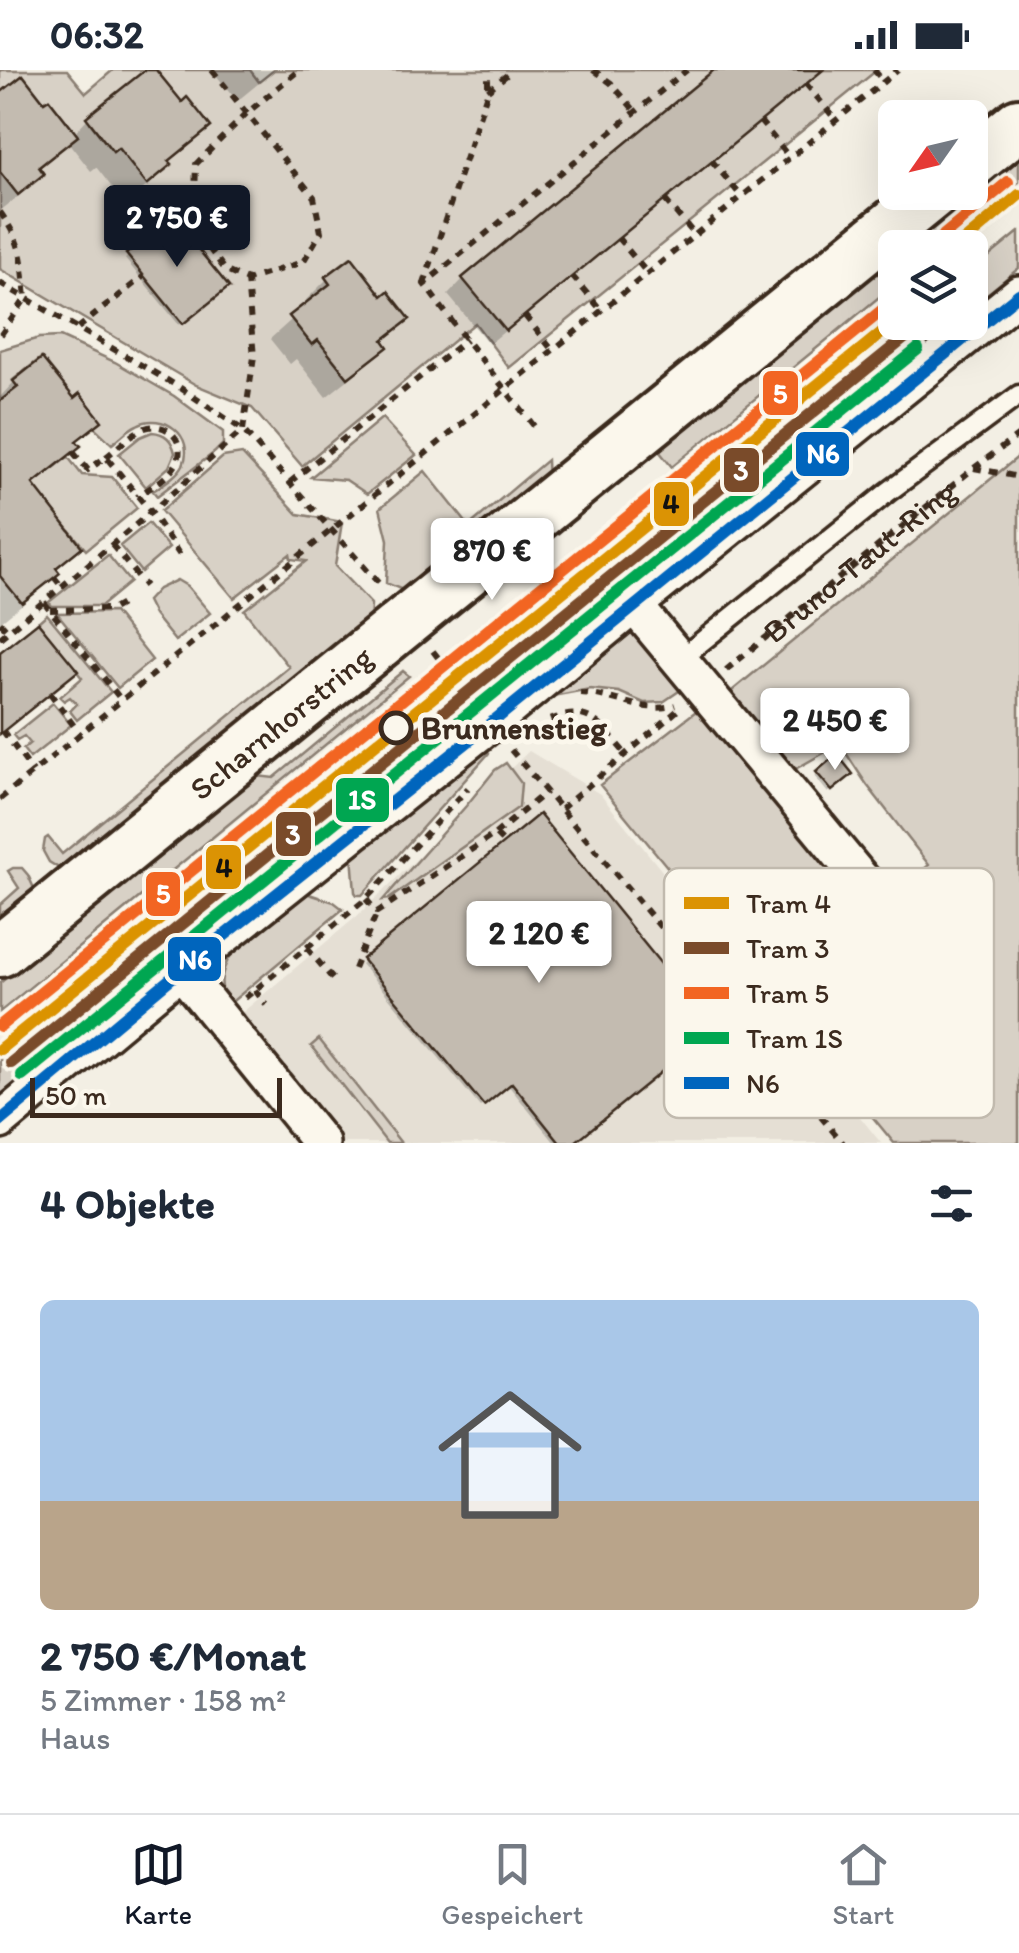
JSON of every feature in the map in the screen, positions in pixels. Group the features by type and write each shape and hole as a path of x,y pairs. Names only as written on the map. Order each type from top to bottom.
{"street":[{"path":"988,149 1019,124"},
{"name":"Scharnhorstring","path":"0,951 912,210"},
{"path":"0,1121 181,970 1019,294"},
{"path":"634,604 680,660 698,693 852,868"},
{"path":"181,970 221,1019 304,1137"}],"lane":[{"path":"680,660 888,492 1019,395"}],"path":[{"path":"212,70 247,113 314,197 321,232 303,262 247,280 226,271 194,228 196,164 247,113 299,70"},
{"path":"424,284 488,90 488,70"},
{"path":"488,90 513,70"},
{"path":"593,70 612,83 636,112"},
{"path":"424,284 687,70"},
{"path":"874,70 884,82"},
{"path":"0,800 898,70"},
{"path":"806,84 836,120"},
{"path":"760,121 790,158"},
{"path":"712,161 742,197"},
{"path":"665,200 695,235"},
{"path":"0,212 20,247 26,298 0,336"},
{"path":"618,238 648,274"},
{"path":"78,328 144,276"},
{"path":"572,276 602,312"},
{"path":"4,635 243,430 254,357 247,280"},
{"path":"0,283 179,387 243,430 391,598"},
{"path":"424,284 534,426"},
{"path":"524,316 553,351"},
{"path":"290,482 466,340"},
{"path":"73,452 88,470 139,431 150,426 171,432 178,441 178,463 138,497"},
{"name":"Bruno-Taut-Ring","path":"561,809 1019,434"},
{"path":"106,457 181,557"},
{"path":"974,468 1019,477"},
{"path":"112,545 145,586"},
{"path":"54,578 62,587"},
{"path":"44,602 122,700"},
{"path":"50,610 113,609 125,602"},
{"path":"0,622 11,643"},
{"path":"428,645 475,704"},
{"path":"50,693 80,734"},
{"name":"Bruno-Taut-Ring","path":"574,693 609,696 652,709 670,707 698,693"},
{"path":"538,726 570,714 588,716 625,754"},
{"path":"3,732 33,772"},
{"path":"518,758 664,931"},
{"path":"221,1019 366,899 468,788"},
{"path":"354,969 377,912 495,834 546,792"},
{"path":"495,834 504,843"},
{"path":"366,899 377,912"},
{"path":"307,948 337,984"},
{"path":"254,990 266,1005"},
{"path":"822,1118 843,1143"}],"shaded area":[{"path":"0,70 67,70 86,93 113,70 145,70 115,105 91,124 113,152 118,148 147,184 211,127 188,98 182,102 156,70 250,70 259,82 274,70 714,70 462,278 823,70 877,70 509,368 475,323 302,466 252,408 196,385 0,269 0,172 19,194 44,175 39,167 78,136 49,99 44,102 23,75 0,93","holes":["172,217 229,287 127,254","351,257 382,296 389,292 410,319 383,340 387,347 348,378 318,340 312,345 289,316 330,284 325,277"]},
{"path":"1019,150 1019,182 988,207 988,175"},
{"path":"946,210 985,210 960,230 922,230"},
{"path":"1019,232 1019,268 988,293 988,257"},
{"path":"878,265 878,298 672,467 655,446"},
{"path":"60,337 115,362 174,396 223,432 223,444 157,496 153,491 177,473 186,454 175,429 157,421 147,422 127,431 112,444 94,427 79,394 74,398 41,358 13,380 18,387 0,401 0,350 39,338"},
{"path":"886,340 931,340 508,686 488,660"},
{"path":"382,418 416,455 367,494 346,480 311,477"},
{"path":"152,432 168,438 175,453 169,467 146,487 119,454"},
{"path":"0,447 38,480 68,457 82,475 112,477 137,508 86,550"},
{"path":"242,454 298,514 342,522 335,566 371,604 370,629 62,870 49,862 43,851 45,839 48,837 62,854 289,667 244,610 306,561 291,559 290,554 234,598 161,511 223,457"},
{"path":"1019,456 1019,1143 894,1143 873,1118 994,1118 994,868 925,868 929,865 840,744 790,772 727,695"},
{"path":"547,460 548,482 412,594 386,583 388,540 380,508 425,471 469,526"},
{"path":"148,523 169,548 141,572 120,546"},
{"path":"108,555 130,582 101,606 52,606 49,602"},
{"path":"177,580 210,613 175,641 147,601 158,589"},
{"path":"114,612 152,660 118,688 57,613"},
{"path":"47,614 111,692 77,720 70,711 77,704 70,697 64,701 60,697 82,678 38,622"},
{"path":"628,631 646,642 685,687 663,702 644,703 619,692 590,689 553,696"},
{"path":"403,671 409,676 0,1012 0,983 249,775 274,778"},
{"path":"53,703 71,725 30,758 23,749 30,743 24,736 17,740 13,735"},
{"path":"700,708 828,868 668,868 600,785"},
{"path":"486,748 489,753 362,895 357,895 352,855"},
{"path":"529,751 600,794 664,873 664,1118 861,1118 881,1143 342,1143 238,1016 356,917"},
{"path":"506,763 521,783 519,807 383,900 495,770"},
{"path":"382,776 393,782 0,1100 0,1057 232,871 244,884"},
{"path":"22,868 36,893 0,929 0,905 19,888 8,871"},
{"path":"306,893 343,909 228,1005 222,980 231,955"},
{"path":"319,1039 401,1143 387,1143 311,1046"}],"building":[{"path":"145,70 156,70 182,102 187,97 211,127 169,161 172,164 147,185 118,148 113,152 86,117"},
{"path":"714,70 823,70 506,331 462,278"},
{"path":"23,75 44,102 49,99 78,136 39,167 44,174 18,195 0,172 0,93"},
{"path":"172,217 229,287 183,324 126,254"},
{"path":"352,257 382,296 388,291 410,319 383,340 388,347 348,378 318,340 312,345 289,316 330,284 325,277"},
{"path":"42,358 74,398 80,393 102,421 76,441 81,446 33,484 82,547 56,568 60,573 22,603 0,576 0,401 18,387 13,381"},
{"path":"38,622 78,671 0,734 0,652"},
{"path":"837,754 853,774 832,791 816,772"},
{"path":"539,814 664,968 664,1070 574,1143 560,1143 512,1083 484,1106 362,959"}],"tram line":[{"name":"5","path":"950,230 1008,182"},
{"name":"4","path":"977,230 1019,195"},
{"name":"5","path":"0,1026 878,314"},
{"name":"4","path":"0,1049 878,336"},
{"name":"3","path":"11,1063 902,340"},
{"name":"1S","path":"22,1076 918,349"}],"transit line":[{"name":"N6","path":"0,1121 181,970 1019,294"}],"place":[{"name":"Brunnenstieg","path":"396,728"}]}
